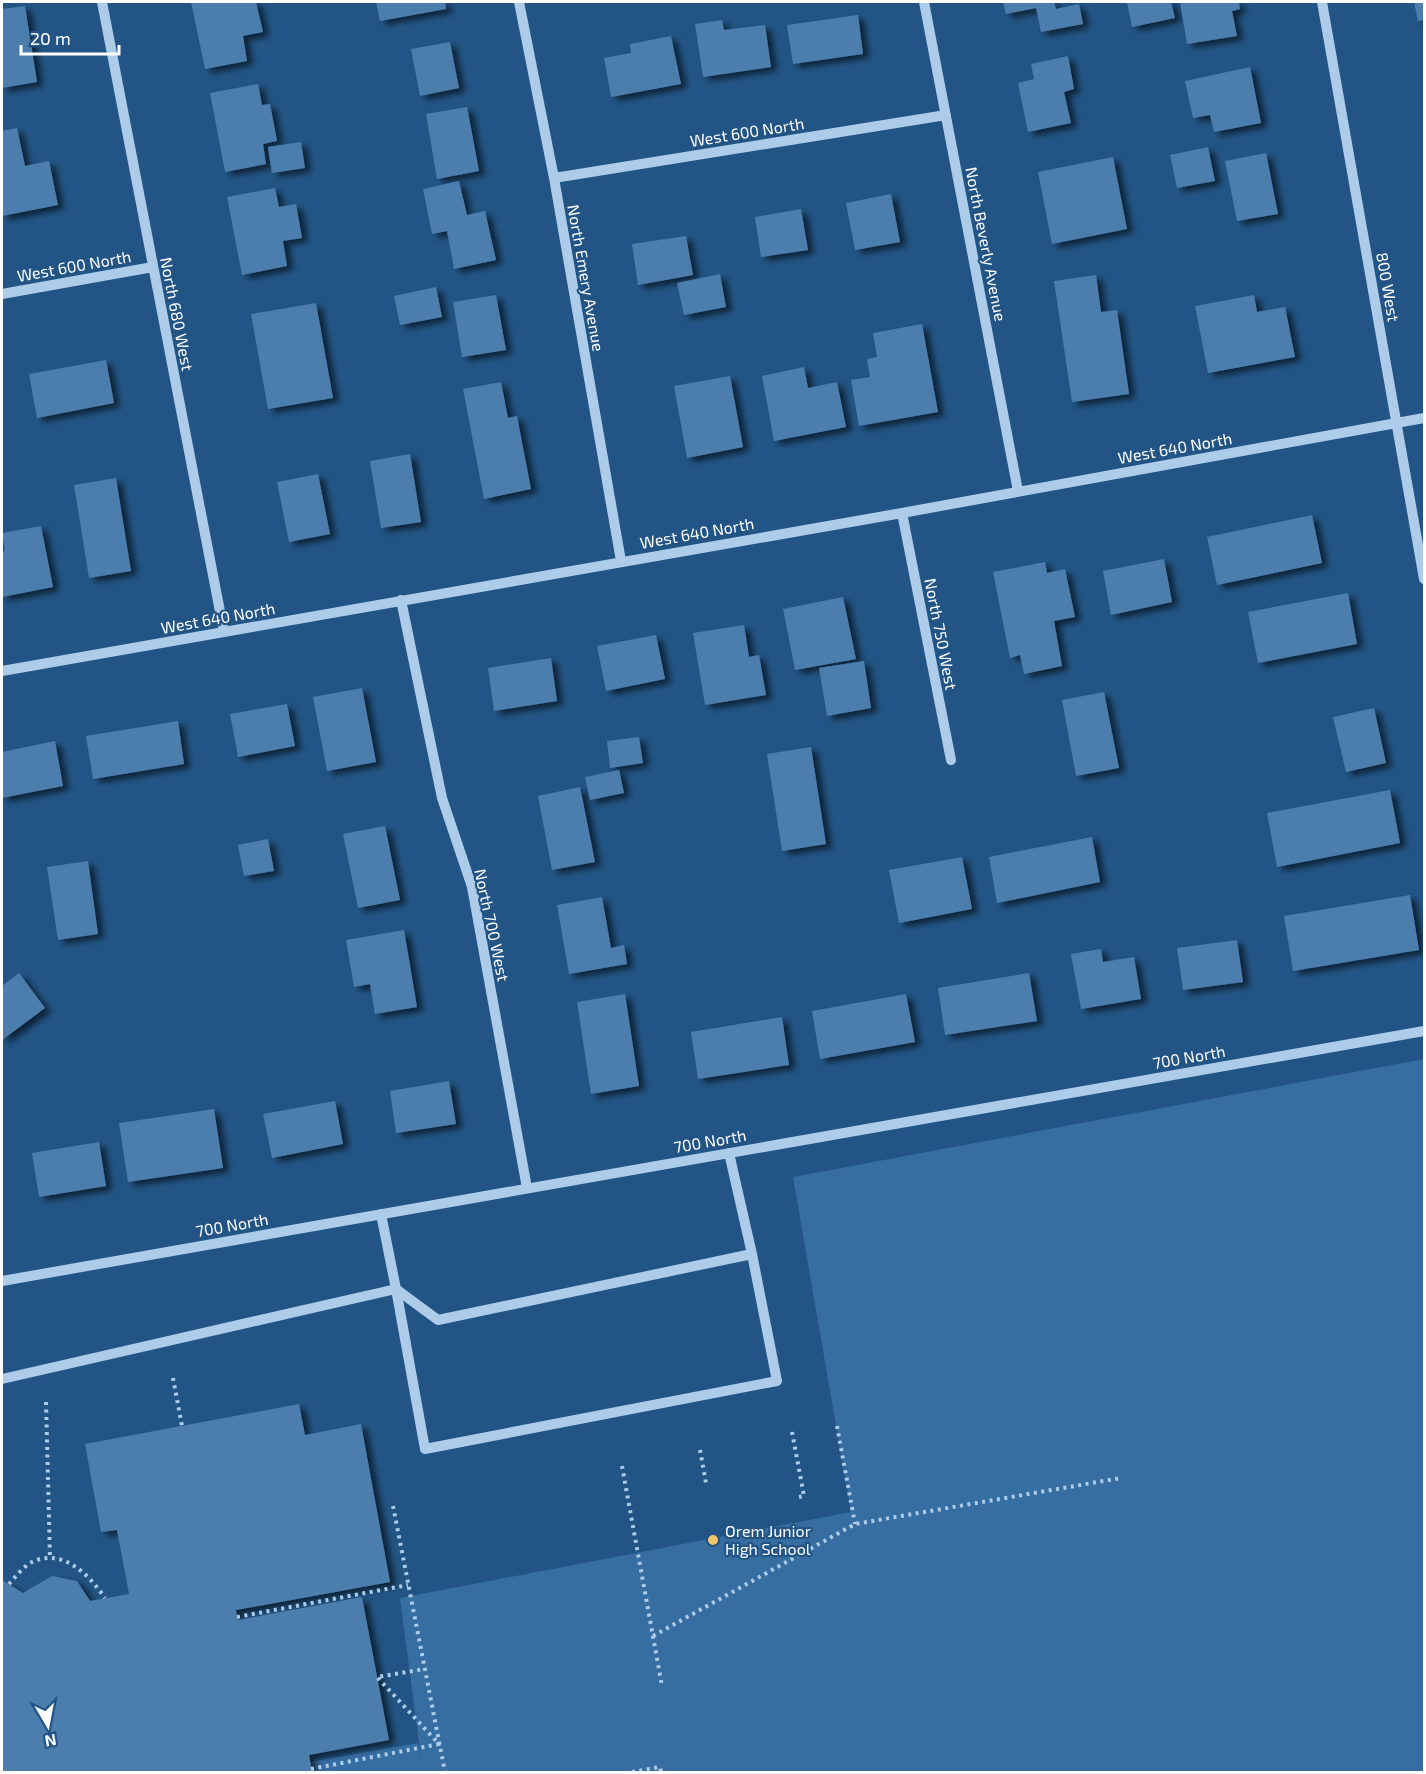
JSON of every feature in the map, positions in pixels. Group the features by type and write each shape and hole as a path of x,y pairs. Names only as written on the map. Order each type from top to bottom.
{"street":[{"name":"North 680 West","path":"102,2 224,632"},
{"name":"North Emery Avenue","path":"519,2 554,178 621,561"},
{"name":"North Beverly Avenue","path":"924,2 1018,491"},
{"name":"800 West","path":"1322,2 1425,579"},
{"name":"West 600 North","path":"554,178 946,115"},
{"name":"West 600 North","path":"2,294 153,267"},
{"name":"West 640 North","path":"2,670 902,513 1425,418"},
{"name":"North 750 West","path":"902,513 951,760"},
{"name":"North 700 West","path":"401,600 442,798 472,887 526,1188"},
{"name":"700 North","path":"2,1281 1425,1031"},
{"path":"381,1214 425,1449 777,1381 729,1153"},
{"path":"2,1379 396,1289 438,1320 752,1254"}],"path":[{"path":"173,1378 182,1426"},
{"path":"46,1402 50,1558"},
{"path":"837,1426 855,1524"},
{"path":"792,1432 804,1496 799,1497"},
{"path":"700,1450 706,1483"},
{"path":"622,1466 662,1686"},
{"path":"653,1636 855,1524 1121,1479"},
{"path":"393,1506 445,1773"},
{"path":"9,1584 32,1562 50,1558 64,1561 91,1577 105,1598"},
{"path":"237,1617 408,1585"},
{"path":"424,1669 377,1677 439,1744"},
{"path":"311,1769 439,1744"},
{"path":"632,1773 660,1767 661,1773"}],"shaded area":[{"path":"1424,1059 1424,1772 299,1772 297,1764 418,1743 422,1765 400,1598 851,1512 793,1177"}],"building":[{"path":"191,2 256,2 263,32 243,36 247,61 205,69"},
{"path":"376,2 445,2 446,9 380,21"},
{"path":"1003,2 1054,2 1056,9 1079,4 1083,24 1041,32 1036,8 1006,14"},
{"path":"1127,2 1171,2 1175,18 1132,27"},
{"path":"1180,2 1239,2 1240,9 1232,11 1237,36 1187,44"},
{"path":"1414,2 1424,2 1424,20 1418,21"},
{"path":"25,6 37,82 2,88 2,9"},
{"path":"858,15 863,54 793,64 787,25"},
{"path":"722,20 724,30 765,25 771,67 703,77 695,24"},
{"path":"671,36 681,84 611,97 604,58 631,53 630,44"},
{"path":"450,42 459,88 420,96 411,49"},
{"path":"1068,56 1074,89 1064,92 1071,123 1028,132 1018,83 1034,79 1031,64"},
{"path":"1250,67 1261,123 1214,132 1210,115 1193,118 1185,81"},
{"path":"258,84 262,105 270,104 277,141 263,144 266,164 225,172 210,93"},
{"path":"467,107 479,171 437,179 426,114"},
{"path":"17,128 25,166 49,161 58,205 2,216 2,131"},
{"path":"301,142 305,168 272,173 268,147"},
{"path":"1208,147 1215,181 1177,188 1170,155"},
{"path":"1266,153 1278,214 1237,221 1225,161"},
{"path":"1113,157 1127,229 1052,244 1038,172"},
{"path":"459,181 467,215 485,211 496,260 454,269 447,231 432,234 423,189"},
{"path":"275,188 279,207 296,204 302,238 283,241 287,266 242,275 227,197"},
{"path":"891,194 900,242 855,250 846,203"},
{"path":"801,209 808,250 761,257 755,217"},
{"path":"686,236 693,275 638,285 632,244"},
{"path":"720,274 726,307 684,315 677,283"},
{"path":"1096,275 1101,312 1117,310 1129,394 1072,402 1054,281"},
{"path":"436,287 442,317 400,325 394,296"},
{"path":"496,295 506,350 462,357 453,302"},
{"path":"1254,295 1257,312 1285,307 1295,357 1208,373 1195,306"},
{"path":"316,303 333,398 268,409 251,314"},
{"path":"922,324 938,412 859,426 851,380 870,377 867,359 877,357 873,333"},
{"path":"106,360 114,403 37,418 29,374"},
{"path":"804,367 808,388 837,382 846,427 774,441 762,376"},
{"path":"730,376 743,447 687,458 674,386"},
{"path":"501,382 508,418 517,416 531,489 484,499 463,389"},
{"path":"410,454 421,522 381,528 370,461"},
{"path":"318,474 330,534 289,542 277,482"},
{"path":"116,478 131,571 89,578 74,485"},
{"path":"1312,515 1322,563 1217,585 1207,537"},
{"path":"41,526 53,587 2,597 2,552 5,551 2,533"},
{"path":"1164,559 1172,602 1111,615 1103,571"},
{"path":"1045,562 1047,573 1065,569 1075,617 1054,621 1062,666 1024,674 1020,655 1010,658 993,572"},
{"path":"1348,593 1357,644 1258,663 1248,612"},
{"path":"843,597 856,659 795,670 783,609"},
{"path":"744,625 749,657 759,655 766,695 705,705 693,633"},
{"path":"656,635 665,679 606,691 597,646"},
{"path":"551,658 557,701 494,711 488,668"},
{"path":"864,661 871,708 827,716 819,668"},
{"path":"362,688 376,762 327,771 313,697"},
{"path":"1104,692 1119,768 1076,776 1062,700"},
{"path":"287,704 295,746 238,757 230,714"},
{"path":"1374,708 1386,763 1346,772 1333,717"},
{"path":"178,721 184,764 93,779 86,736"},
{"path":"639,737 643,763 610,768 607,741"},
{"path":"55,741 63,786 2,798 2,752"},
{"path":"811,747 826,844 782,851 767,754"},
{"path":"619,770 624,793 590,800 585,777"},
{"path":"580,787 595,862 552,870 538,796"},
{"path":"1390,790 1400,843 1277,867 1267,813"},
{"path":"385,826 400,900 358,908 343,834"},
{"path":"1092,837 1100,882 997,903 989,857"},
{"path":"268,839 274,871 244,876 238,845"},
{"path":"962,857 972,909 899,923 889,870"},
{"path":"88,861 98,934 58,940 47,867"},
{"path":"1410,895 1419,950 1293,971 1284,916"},
{"path":"602,897 611,948 624,945 627,964 569,974 557,905"},
{"path":"404,930 417,1007 375,1014 370,984 354,987 346,940"},
{"path":"1237,940 1243,982 1183,990 1177,948"},
{"path":"1101,949 1103,962 1134,957 1141,999 1081,1009 1071,954"},
{"path":"19,973 45,1008 2,1040 2,986"},
{"path":"1029,973 1037,1021 945,1035 938,988"},
{"path":"625,994 639,1086 591,1094 577,1002"},
{"path":"906,994 915,1042 820,1059 812,1011"},
{"path":"782,1017 789,1065 698,1079 691,1032"},
{"path":"449,1081 456,1124 396,1133 390,1091"},
{"path":"335,1101 343,1144 272,1158 263,1114"},
{"path":"214,1109 223,1168 128,1182 119,1123"},
{"path":"99,1142 106,1186 39,1197 32,1153"},
{"path":"299,1404 305,1435 361,1424 390,1582 236,1610 237,1617 238,1620 362,1597 389,1740 309,1755 312,1772 2,1772 2,1580 23,1593 52,1576 77,1581 90,1601 129,1594 117,1530 101,1532 85,1444"}],"place":[{"name":"Orem Junior High School","path":"713,1540"}]}
